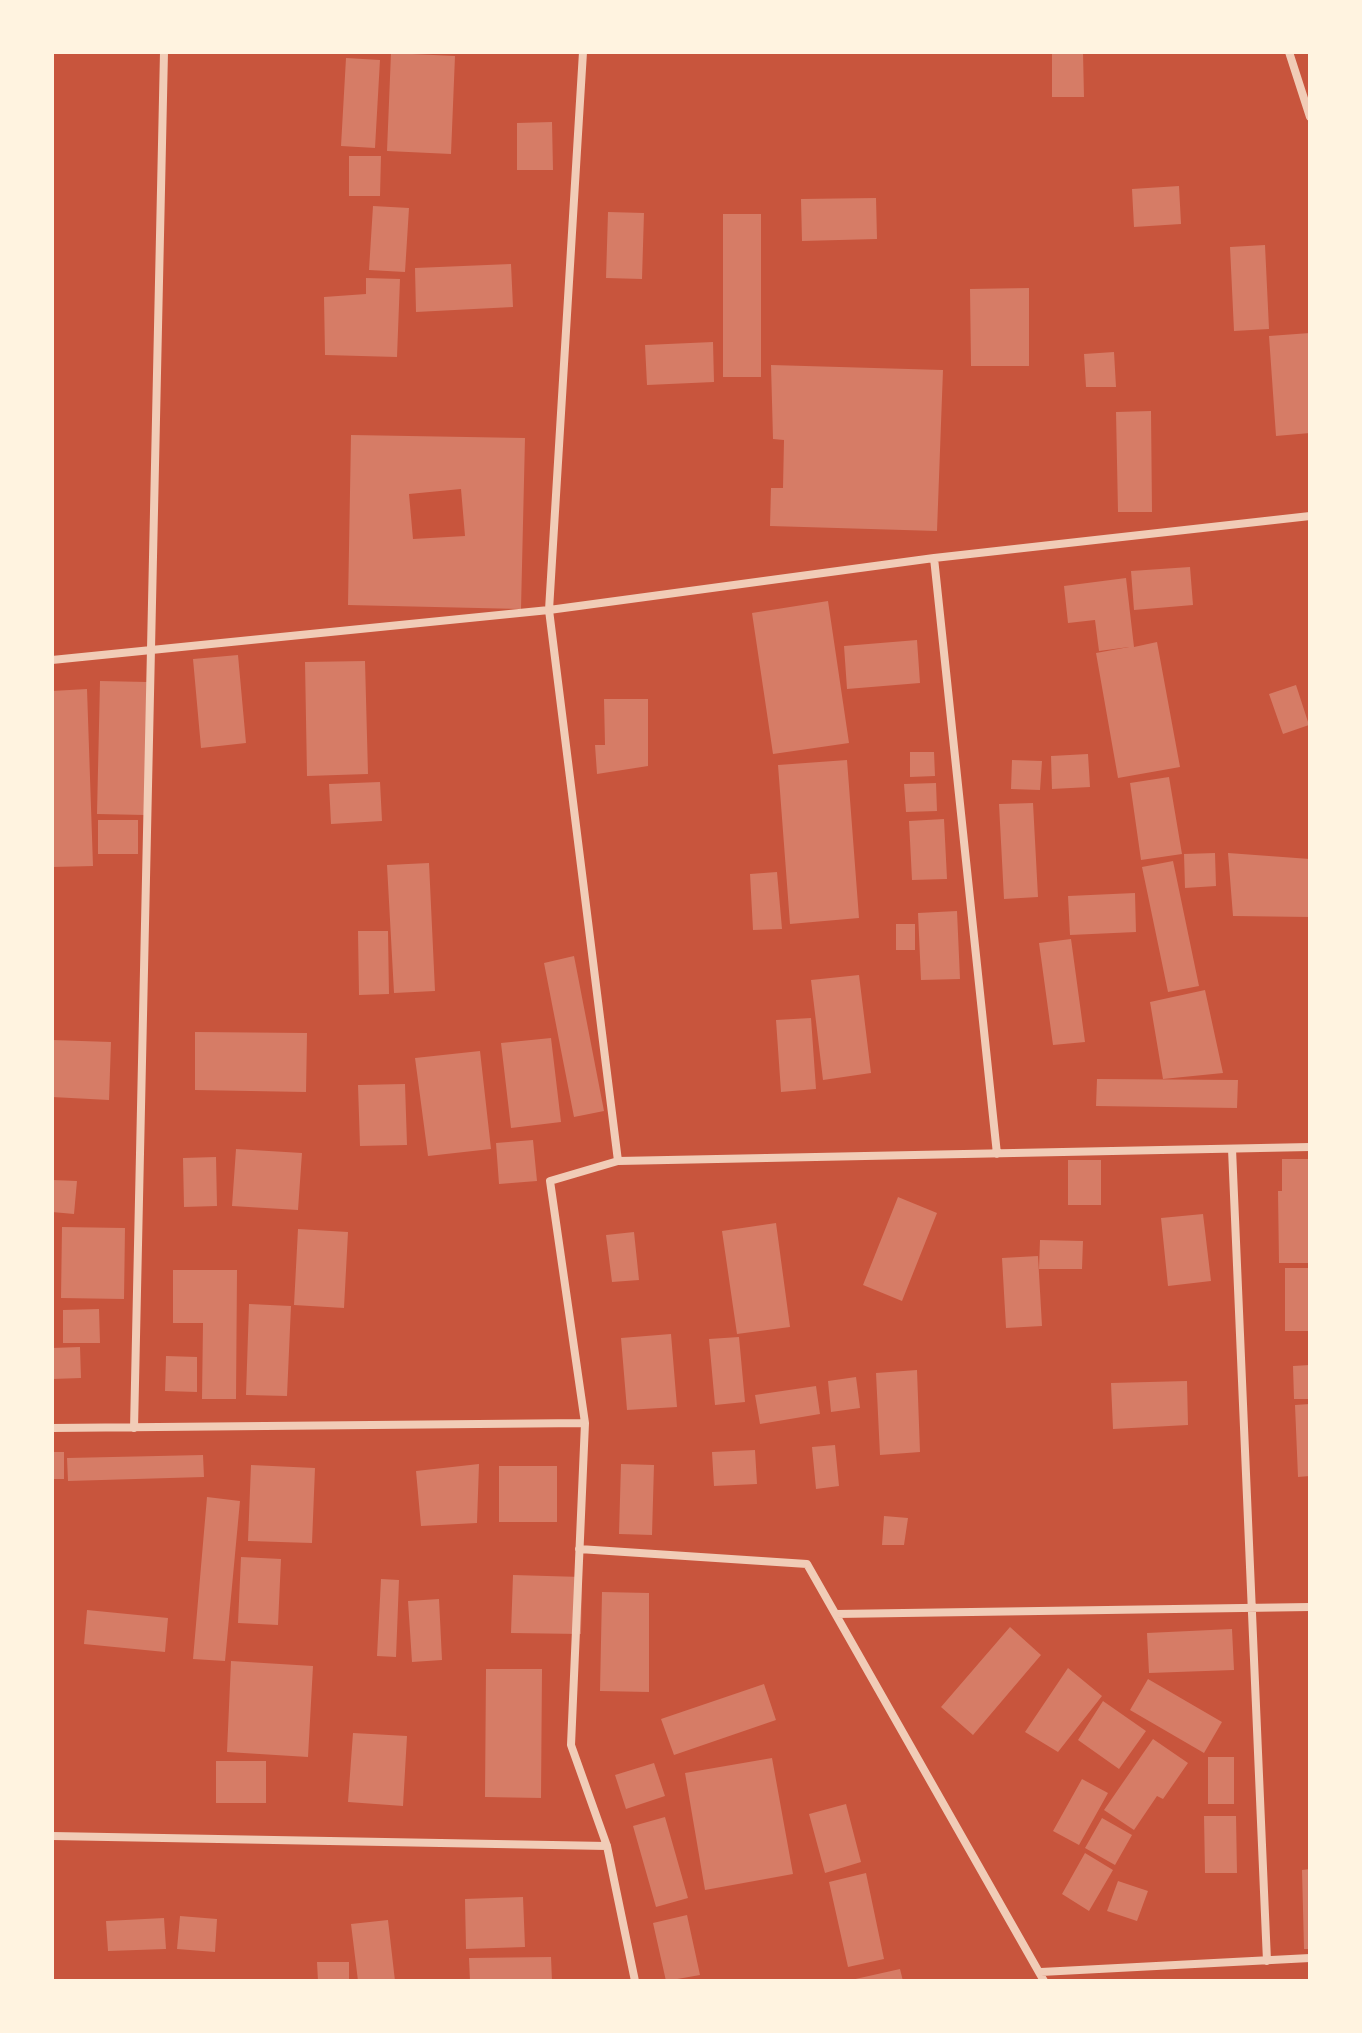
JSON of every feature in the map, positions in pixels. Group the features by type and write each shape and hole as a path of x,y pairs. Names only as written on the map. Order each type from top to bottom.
{"street":[{"path":"134,1428 164,52"},
{"path":"583,52 549,610 618,1161"},
{"path":"1289,52 1310,117"},
{"path":"52,660 549,610 934,558 1310,516"},
{"path":"934,558 997,1154"},
{"path":"635,1981 607,1846 571,1745 585,1423 550,1181 618,1161 1310,1147"},
{"path":"1232,1149 1267,1961"},
{"path":"52,1428 585,1423"},
{"path":"579,1549 807,1564 1043,1976 1310,1958"},
{"path":"836,1614 1310,1607"},
{"path":"52,1836 607,1846"}],"building":[{"path":"1052,52 1083,52 1084,97 1052,97"},
{"path":"391,53 455,56 451,154 387,151"},
{"path":"346,58 380,60 375,148 341,146"},
{"path":"552,122 553,170 517,170 517,123"},
{"path":"349,156 381,156 380,196 349,196"},
{"path":"1179,186 1181,224 1134,227 1132,189"},
{"path":"876,198 877,239 802,241 801,199"},
{"path":"373,206 409,208 405,272 369,270"},
{"path":"608,212 644,213 642,279 606,278"},
{"path":"723,214 761,214 761,377 723,377"},
{"path":"1265,245 1269,329 1234,331 1230,247"},
{"path":"511,264 513,307 416,312 415,268"},
{"path":"366,278 400,279 397,357 325,355 324,297 366,294"},
{"path":"1029,288 1029,366 971,366 970,289"},
{"path":"1310,333 1310,433 1276,436 1269,336"},
{"path":"713,342 714,382 647,385 645,345"},
{"path":"1114,352 1116,387 1086,387 1084,354"},
{"path":"771,365 943,370 937,531 770,526 771,488 783,488 784,440 773,439"},
{"path":"1151,411 1152,512 1118,512 1116,412"},
{"path":"351,435 525,438 521,609 348,605","holes":["461,489 465,536 413,539 409,494"]},
{"path":"1190,567 1193,605 1134,610 1131,571"},
{"path":"1126,578 1134,647 1157,642 1180,767 1118,778 1096,653 1129,647 1099,651 1095,620 1068,623 1064,586"},
{"path":"828,601 849,743 773,754 752,613"},
{"path":"917,640 920,683 847,689 844,646"},
{"path":"238,655 246,743 201,748 193,659"},
{"path":"365,661 368,774 307,776 305,662"},
{"path":"100,681 147,682 145,815 97,814"},
{"path":"1296,685 1309,725 1283,734 1269,694"},
{"path":"87,689 93,866 52,867 52,691"},
{"path":"604,699 648,699 648,766 597,774 595,745 605,745"},
{"path":"910,752 934,752 935,776 910,777"},
{"path":"1088,754 1090,787 1052,789 1051,756"},
{"path":"847,760 859,918 790,924 778,765"},
{"path":"1012,760 1042,761 1040,790 1011,789"},
{"path":"1169,777 1182,854 1141,860 1130,783"},
{"path":"380,782 382,821 331,824 329,784"},
{"path":"936,783 937,811 906,812 904,784"},
{"path":"1033,803 1038,897 1004,899 999,804"},
{"path":"944,819 947,879 912,880 909,821"},
{"path":"98,820 138,820 138,854 98,854"},
{"path":"1215,853 1216,886 1185,888 1184,854"},
{"path":"1228,853 1310,859 1310,917 1233,916"},
{"path":"1173,861 1199,986 1168,992 1142,867"},
{"path":"429,863 435,991 394,993 387,865"},
{"path":"777,872 782,929 753,930 750,874"},
{"path":"1135,893 1136,932 1070,935 1068,896"},
{"path":"957,911 960,979 921,980 918,913"},
{"path":"896,924 915,924 915,950 896,950"},
{"path":"358,931 388,931 389,994 359,995"},
{"path":"1071,939 1085,1042 1053,1045 1039,943"},
{"path":"574,956 604,1111 574,1117 544,963"},
{"path":"859,975 871,1073 823,1080 811,980"},
{"path":"1205,990 1223,1073 1163,1079 1150,1002"},
{"path":"811,1018 816,1089 781,1092 776,1020"},
{"path":"195,1032 307,1033 306,1092 195,1090"},
{"path":"551,1038 561,1122 511,1128 501,1043"},
{"path":"52,1040 111,1042 109,1100 52,1097"},
{"path":"480,1051 491,1149 428,1156 415,1058"},
{"path":"1097,1079 1238,1080 1237,1108 1096,1106"},
{"path":"405,1084 407,1145 360,1146 358,1085"},
{"path":"533,1140 537,1181 499,1184 496,1143"},
{"path":"236,1149 302,1153 298,1210 232,1206"},
{"path":"216,1157 217,1206 184,1207 183,1158"},
{"path":"1282,1159 1310,1159 1310,1263 1279,1263 1278,1191 1282,1191"},
{"path":"1068,1160 1101,1160 1101,1205 1068,1205"},
{"path":"52,1180 77,1181 74,1214 52,1212"},
{"path":"898,1197 937,1213 902,1301 863,1285"},
{"path":"1203,1214 1211,1281 1168,1286 1161,1218"},
{"path":"776,1223 790,1327 737,1334 722,1231"},
{"path":"62,1227 125,1228 124,1299 61,1298"},
{"path":"298,1229 348,1232 344,1308 294,1305"},
{"path":"634,1232 639,1280 612,1282 606,1235"},
{"path":"1040,1240 1083,1241 1082,1269 1039,1269"},
{"path":"1038,1256 1042,1326 1006,1328 1002,1258"},
{"path":"1285,1268 1310,1268 1310,1331 1285,1331"},
{"path":"173,1270 237,1270 236,1399 202,1399 203,1323 173,1323"},
{"path":"249,1304 291,1306 287,1396 246,1395"},
{"path":"99,1309 100,1343 63,1343 63,1310"},
{"path":"671,1334 677,1407 627,1410 621,1338"},
{"path":"739,1337 745,1402 715,1405 709,1339"},
{"path":"80,1347 81,1378 52,1379 52,1348"},
{"path":"166,1356 197,1357 197,1392 165,1391"},
{"path":"1310,1365 1310,1399 1294,1399 1293,1366"},
{"path":"917,1370 920,1452 880,1455 876,1373"},
{"path":"856,1377 860,1408 831,1412 828,1381"},
{"path":"1187,1381 1188,1425 1113,1429 1111,1383"},
{"path":"816,1386 820,1414 760,1424 755,1395"},
{"path":"1310,1404 1310,1476 1298,1477 1295,1405"},
{"path":"835,1445 839,1486 816,1489 812,1447"},
{"path":"755,1450 757,1484 714,1486 712,1452"},
{"path":"52,1452 64,1452 64,1479 52,1479"},
{"path":"203,1455 204,1477 68,1481 67,1458"},
{"path":"479,1464 477,1523 421,1526 416,1471"},
{"path":"621,1464 654,1465 652,1535 619,1534"},
{"path":"251,1465 315,1468 312,1543 248,1541"},
{"path":"499,1466 557,1466 557,1522 499,1522"},
{"path":"207,1497 240,1501 225,1661 193,1659"},
{"path":"884,1516 908,1518 904,1545 882,1545"},
{"path":"241,1557 281,1559 278,1625 238,1623"},
{"path":"513,1575 582,1577 581,1634 511,1633"},
{"path":"381,1579 399,1580 396,1657 377,1656"},
{"path":"602,1592 649,1593 649,1692 600,1691"},
{"path":"439,1599 442,1660 412,1662 408,1601"},
{"path":"87,1610 168,1618 165,1652 84,1644"},
{"path":"1010,1627 1041,1655 973,1735 941,1707"},
{"path":"1232,1629 1234,1670 1149,1673 1147,1633"},
{"path":"231,1661 313,1666 308,1757 227,1752"},
{"path":"1068,1668 1102,1696 1058,1752 1025,1732"},
{"path":"486,1669 542,1669 541,1798 485,1797"},
{"path":"1148,1679 1222,1722 1204,1753 1130,1710"},
{"path":"764,1684 776,1720 674,1755 661,1719"},
{"path":"1103,1701 1146,1731 1119,1769 1078,1740"},
{"path":"353,1733 407,1736 403,1806 348,1802"},
{"path":"1153,1739 1188,1763 1163,1799 1157,1796 1134,1830 1104,1810"},
{"path":"1208,1757 1234,1757 1234,1804 1208,1804"},
{"path":"772,1758 793,1874 705,1890 685,1773"},
{"path":"216,1761 266,1761 266,1803 216,1803"},
{"path":"654,1763 665,1796 626,1809 615,1775"},
{"path":"1082,1779 1108,1793 1079,1845 1053,1831"},
{"path":"846,1804 861,1862 825,1873 809,1814"},
{"path":"1204,1816 1236,1816 1237,1873 1205,1873"},
{"path":"665,1817 688,1898 656,1907 633,1826"},
{"path":"1102,1818 1132,1835 1115,1865 1085,1848"},
{"path":"1085,1853 1113,1870 1089,1911 1062,1894"},
{"path":"1310,1869 1310,1949 1304,1949 1302,1870"},
{"path":"866,1873 884,1959 848,1967 829,1882"},
{"path":"1118,1881 1148,1891 1137,1921 1107,1911"},
{"path":"523,1897 525,1947 466,1949 465,1899"},
{"path":"687,1915 700,1975 666,1981 653,1923"},
{"path":"180,1916 217,1919 215,1952 177,1949"},
{"path":"164,1918 166,1949 108,1951 106,1921"},
{"path":"388,1920 395,1981 358,1981 351,1924"},
{"path":"551,1957 552,1981 470,1981 469,1958"},
{"path":"317,1962 349,1962 349,1981 318,1981"},
{"path":"900,1969 903,1981 851,1981 851,1980"}]}
